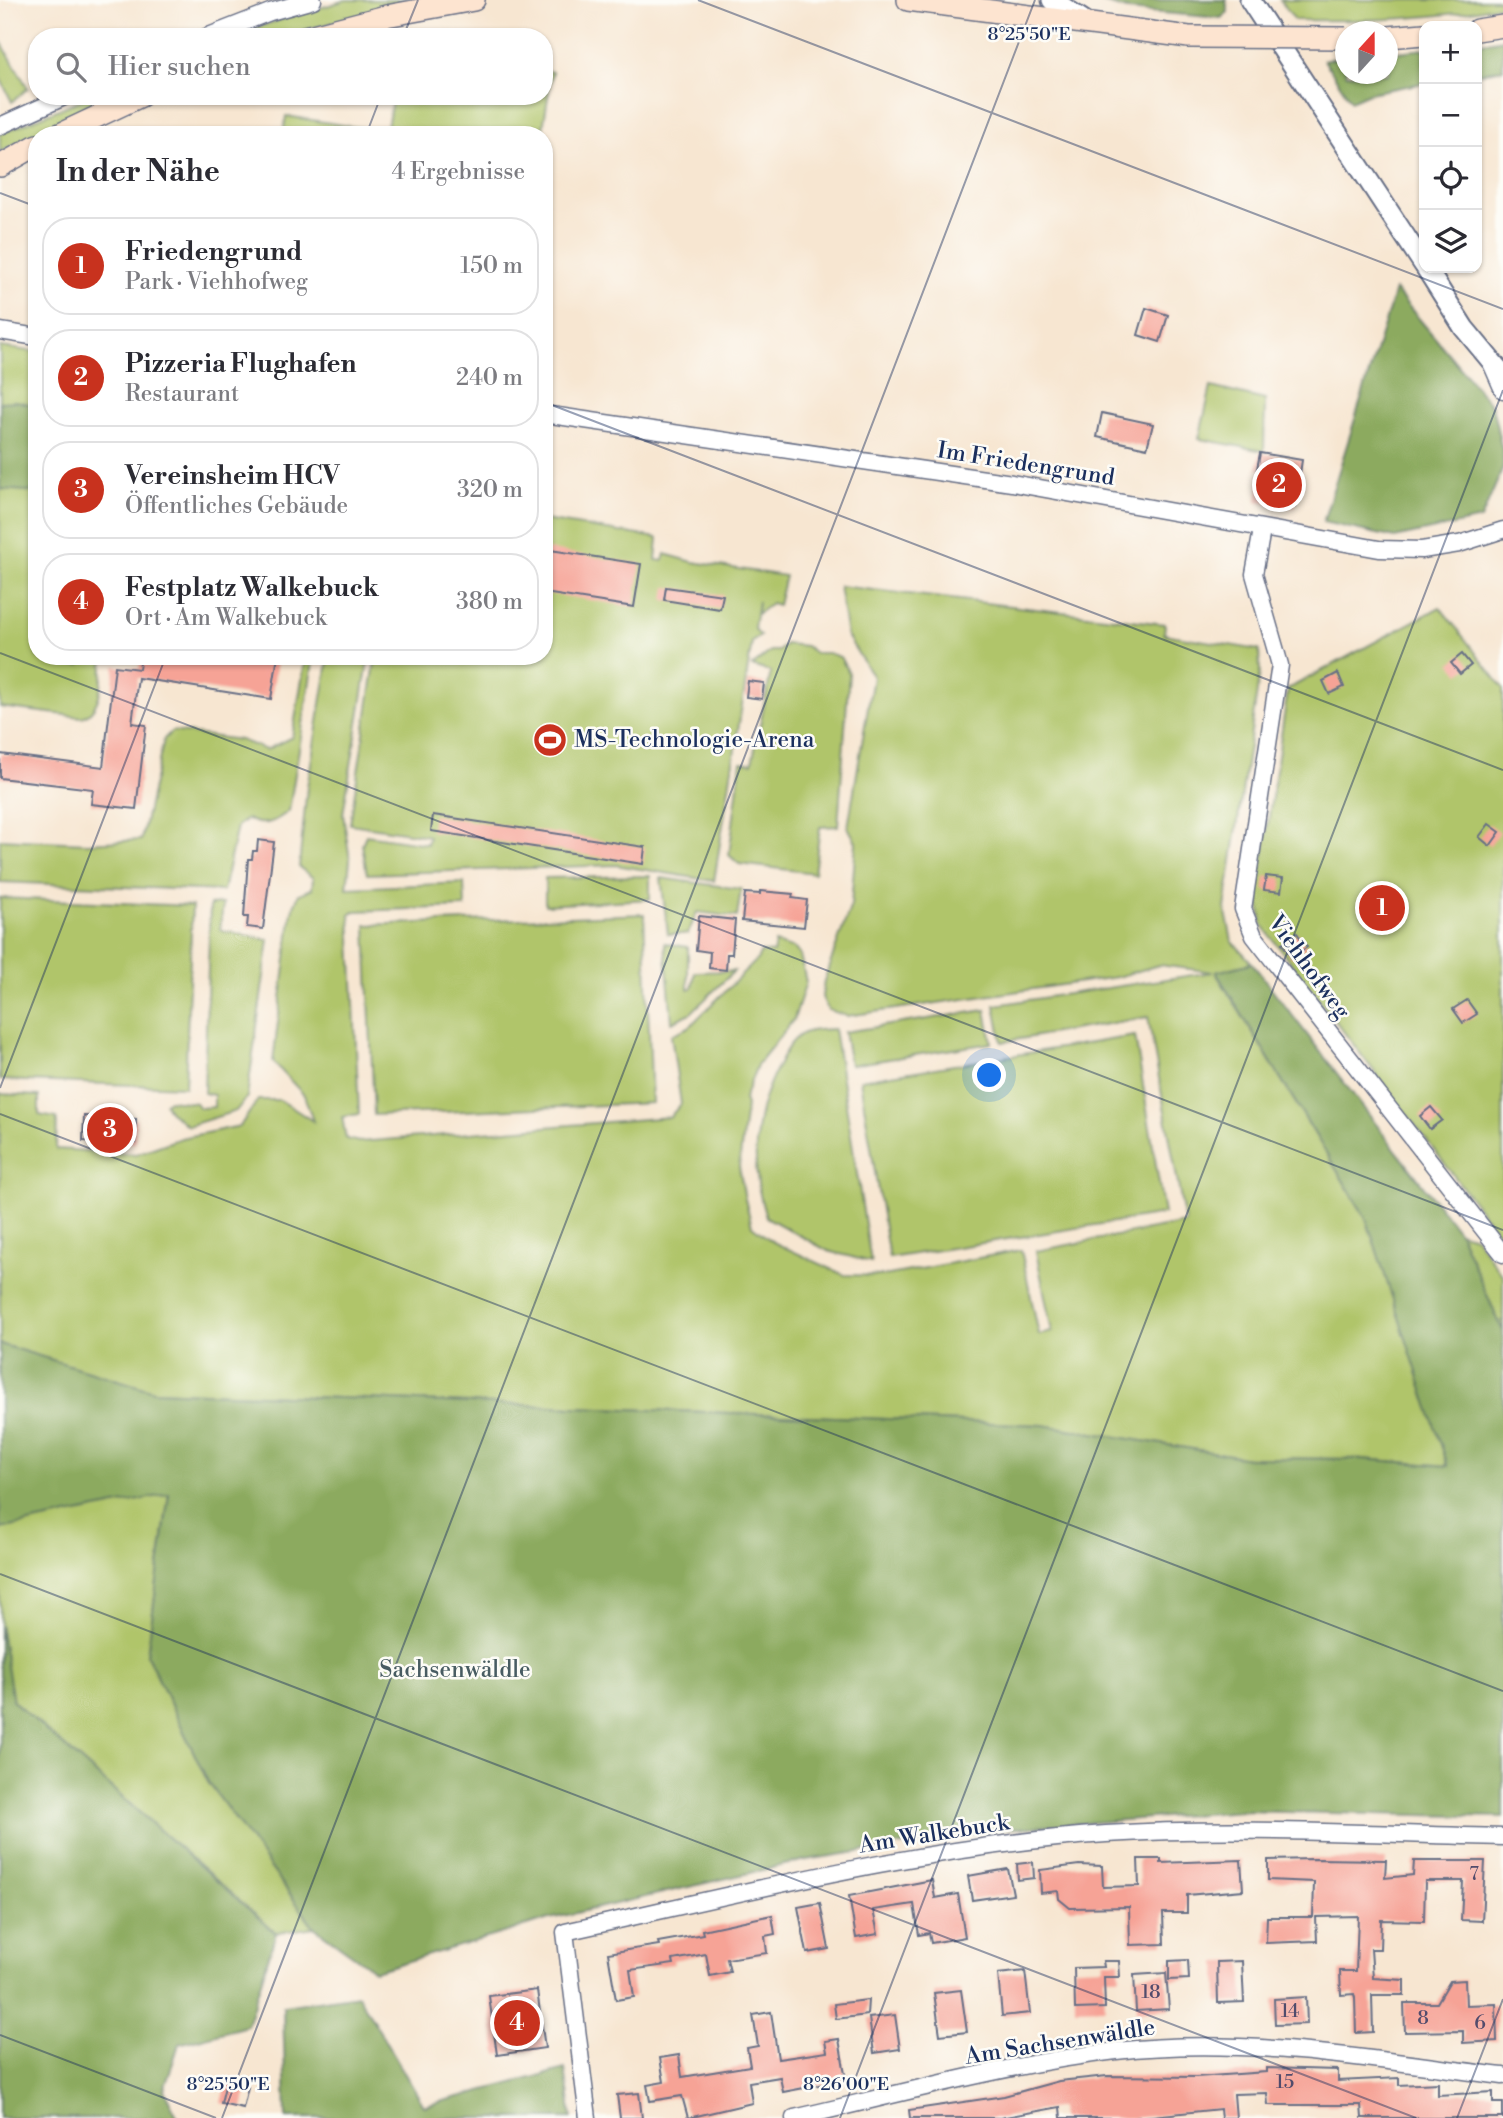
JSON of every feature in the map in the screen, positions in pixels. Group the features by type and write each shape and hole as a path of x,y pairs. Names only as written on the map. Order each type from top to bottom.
{"main road":[{"path":"340,28 386,16 474,0"},
{"path":"908,0 1000,6 1090,24 1189,37 1335,38"},
{"path":"1482,29 1503,26"},
{"path":"1398,36 1419,34"},
{"path":"77,126 122,105"},
{"path":"0,166 28,150"}],"street":[{"path":"229,28 270,12 313,0"},
{"path":"1052,0 1090,24"},
{"path":"1250,0 1419,257"},
{"path":"0,126 46,105"},
{"path":"1429,273 1464,328 1503,375"},
{"path":"0,331 28,336"},
{"path":"1488,357 1503,390"},
{"name":"Im Friedengrund","path":"553,415 1012,483 1379,549 1422,550 1459,544 1502,527"},
{"name":"Viehhofweg","path":"1262,530 1254,574 1280,665 1243,909 1254,936 1503,1254"},
{"name":"Am Walkebuck","path":"589,2118 565,1932 931,1855 1029,1841 1108,1834 1215,1833 1503,1837"},
{"name":"Am Sachsenwäldle","path":"794,2118 1010,2068 1118,2051 1184,2047 1284,2049 1503,2076"}],"green space":[{"path":"346,0 422,0 312,28 254,28"},
{"path":"1093,0 1226,0 1228,12 1221,18 1127,10"},
{"path":"1280,0 1503,0 1503,5 1452,14 1399,18 1295,20"},
{"path":"1503,39 1503,69 1482,73 1482,43"},
{"path":"0,40 28,88 12,102 0,78"},
{"path":"1419,50 1419,84 1369,93 1351,101 1340,84 1398,84 1398,52"},
{"path":"1335,58 1335,77 1324,60"},
{"path":"69,105 102,105 56,126 28,126 28,139 0,152 0,134"},
{"path":"391,105 547,105 543,126 387,126"},
{"path":"286,116 348,126 284,126"},
{"path":"1395,290 1492,406 1503,454 1503,468 1481,519 1395,538 1323,522"},
{"path":"0,347 28,351 28,665 103,665 98,700 89,713 82,717 0,707"},
{"path":"1211,387 1265,400 1264,451 1199,439"},
{"path":"0,402 28,404 28,491 0,489"},
{"name":"MS-Technologie-Arena","path":"553,521 658,538 656,560 663,561 665,554 693,562 785,576 778,605 771,603 757,614 758,601 754,628 760,636 752,642 714,881 616,865 367,874 362,844 366,835 427,844 429,836 350,824 375,665 553,665"},
{"path":"839,586 1165,624 1164,634 1259,650 1260,671 1225,908 1232,941 1252,963 1216,973 1366,1218 1449,1466 1362,1459 1249,1458 1043,1425 154,1391 0,1344 0,1094 39,1096 39,1115 57,1118 56,1149 136,1154 181,1138 240,1126 258,1100 280,1100 313,1121 304,1095 273,1062 292,911 299,894 312,889 313,878 299,867 307,787 327,665 368,665 343,814 350,860 347,888 464,883 465,907 355,911 350,915 359,1114 342,1117 346,1139 359,1142 670,1117 681,1104 671,1035 689,1027 757,960 761,952 773,953 775,943 795,949 800,955 806,982 794,1019 757,1065 744,1099 746,1105 739,1167 752,1226 773,1242 844,1275 884,1276 1021,1250 1039,1335 1052,1332 1036,1251 1185,1223 1148,1017 1002,1042 995,1005 1213,972 1159,965 1117,977 847,1016 828,1010 822,997 824,981 851,905 856,842 848,827 873,677 847,636"},
{"path":"1440,607 1503,688 1503,1240 1262,925 1258,890 1288,689"},
{"path":"785,644 806,646 815,653 840,657 849,673 838,826 820,827 814,873 739,864 729,855 741,762 752,763 771,672 752,666 771,651 779,651"},
{"path":"304,665 313,665 289,811 269,822 259,823 247,819 237,826 223,891 0,882 0,839 87,843 141,840 164,739 172,731 240,740 266,750 292,737"},
{"path":"650,876 650,899 545,905 545,878"},
{"path":"661,878 741,889 737,917 697,912 688,934 668,934"},
{"path":"0,898 192,906 185,1087 0,1080"},
{"path":"223,904 220,930 269,940 247,1097 236,1111 188,1126 169,1111 165,1103 169,1100 196,1103 200,1108 214,1107 214,1095 204,1093 210,905"},
{"path":"644,914 652,1103 374,1115 366,925"},
{"path":"665,943 688,947 688,989 692,988 695,972 734,971 691,1013 672,1022"},
{"name":"Sachsenwäldle","path":"1252,963 1459,1232 1503,1331 1503,1817 1242,1811 1007,1829 806,1860 550,1919 375,1971 314,1927 208,1782 147,1655 169,1494 0,1529 0,1344 154,1391 1043,1425 1249,1458 1362,1459 1448,1466 1366,1218 1216,972"},
{"path":"986,1010 992,1043 850,1065 844,1032"},
{"path":"834,1029 871,1262 828,1251 766,1217 757,1178 756,1139 759,1120 770,1082 783,1055 791,1043 805,1032"},
{"path":"1135,1036 1164,1214 889,1258 860,1080"},
{"path":"1459,1232 1475,1237 1503,1276 1503,1331"},
{"path":"169,1493 147,1655 208,1782 314,1927 276,1933 12,1700 0,1625 0,1529"},
{"path":"0,1625 13,1701 276,1933 247,2026 179,2044 164,2090 178,2118 0,2118"},
{"path":"358,1995 424,2106 565,2069 572,2118 286,2118 283,2006"}],"building":[{"path":"1146,308 1168,315 1160,342 1138,335"},
{"path":"1102,413 1153,424 1147,448 1097,437"},
{"path":"1260,453 1302,460 1295,507 1257,501 1262,469 1257,469"},
{"path":"553,550 641,564 634,607 553,594"},
{"path":"666,587 723,595 720,609 664,600"},
{"path":"1462,654 1471,665 1460,674 1451,663"},
{"path":"140,665 277,665 271,699 138,678 132,723 146,725 136,809 91,804 93,789 0,778 0,754 103,767 115,666 139,669"},
{"path":"1338,673 1344,687 1329,694 1323,681"},
{"path":"748,681 764,683 762,699 746,697"},
{"path":"433,815 645,847 643,864 431,831"},
{"path":"1489,824 1500,832 1490,846 1479,837"},
{"path":"258,840 274,842 263,929 247,927 248,917 244,917 248,859 252,859 253,851 257,851"},
{"path":"1266,876 1283,878 1281,892 1264,890"},
{"path":"760,891 793,894 792,898 807,900 804,927 742,921 745,893 760,894"},
{"path":"699,916 735,920 732,954 727,954 726,970 709,968 710,952 696,950"},
{"path":"1297,933 1307,947 1292,958 1282,943"},
{"path":"1467,1000 1477,1014 1463,1023 1453,1009"},
{"path":"1431,1107 1442,1120 1430,1129 1420,1116"},
{"path":"84,1116 136,1119 135,1143 83,1141"},
{"path":"1138,1859 1161,1859 1161,1863 1241,1860 1243,1890 1187,1895 1187,1913 1163,1913 1164,1944 1130,1945 1129,1907 1070,1908 1059,1899 1058,1891 1041,1893 1040,1870 1079,1865 1102,1866 1103,1887 1139,1886"},
{"path":"1268,1860 1386,1860 1385,1878 1413,1875 1414,1861 1485,1861 1482,1921 1461,1920 1463,1881 1425,1881 1424,1921 1381,1920 1380,1949 1371,1949 1373,1978 1404,1980 1404,1995 1372,1995 1373,2032 1356,2033 1354,1994 1341,1995 1340,1971 1356,1971 1358,1916 1316,1917 1317,1941 1266,1943 1267,1917 1313,1917 1314,1882 1268,1880"},
{"path":"1033,1862 1034,1878 1018,1880 1017,1864"},
{"path":"1008,1869 1013,1894 972,1900 968,1876"},
{"path":"932,1880 935,1898 958,1894 965,1937 931,1943 929,1933 919,1935 914,1904 873,1910 878,1934 856,1938 849,1896"},
{"path":"820,1903 829,1949 807,1953 798,1907"},
{"path":"772,1915 775,1934 765,1936 767,1953 727,1959 730,1972 710,1976 706,1954 673,1960 674,1964 630,1970 634,1997 616,2000 608,1953 659,1945 658,1942 703,1934 702,1930"},
{"path":"1188,1960 1189,1979 1169,1980 1169,1961"},
{"path":"1103,1961 1119,1961 1120,1977 1104,1977 1105,2008 1075,2009 1074,1968 1104,1967"},
{"path":"1242,1961 1244,2002 1218,2003 1217,1962"},
{"path":"1025,1971 1030,2013 1002,2016 998,1974"},
{"path":"1166,1973 1169,2009 1136,2011 1134,1975"},
{"path":"1465,1980 1466,2005 1496,2004 1497,2041 1463,2043 1463,2031 1405,2032 1404,2003 1437,2003 1450,1981"},
{"path":"537,1990 545,2048 497,2055 489,1996"},
{"path":"961,1990 967,2032 940,2035 934,1993"},
{"path":"1306,1997 1307,2024 1275,2025 1274,1999"},
{"path":"868,2000 867,2015 836,2019 834,2004"},
{"path":"771,2012 778,2059 827,2052 825,2041 839,2039 846,2080 783,2092 780,2077 749,2082 752,2103 688,2118 682,2096 650,2101 647,2085 664,2082 660,2058 679,2055 682,2077 750,2066 747,2048 758,2046 753,2015"},
{"path":"895,2015 900,2049 874,2053 869,2018"},
{"path":"1266,2068 1338,2070 1338,2081 1399,2078 1399,2085 1438,2083 1438,2095 1493,2092 1493,2103 1503,2103 1503,2118 1362,2118 1361,2105 1268,2105 1267,2093 1234,2094 1236,2118 1221,2118 1220,2109 1133,2118 1061,2118 1060,2107 1000,2118 910,2118 909,2110 1004,2096 1059,2081 1107,2076 1196,2077 1266,2072"},
{"path":"226,2082 248,2087 243,2108 221,2103"},
{"path":"639,2093 642,2118 620,2118 617,2095"}],"place":[{"name":"Pizzeria Flughafen","path":"1279,485"},
{"name":"MS-Technologie-Arena","path":"550,740"},
{"name":"Friedengrund","path":"1382,908"},
{"name":"Vereinsheim HCV","path":"110,1130"},
{"name":"Festplatz Walkebuck","path":"517,2023"}]}
